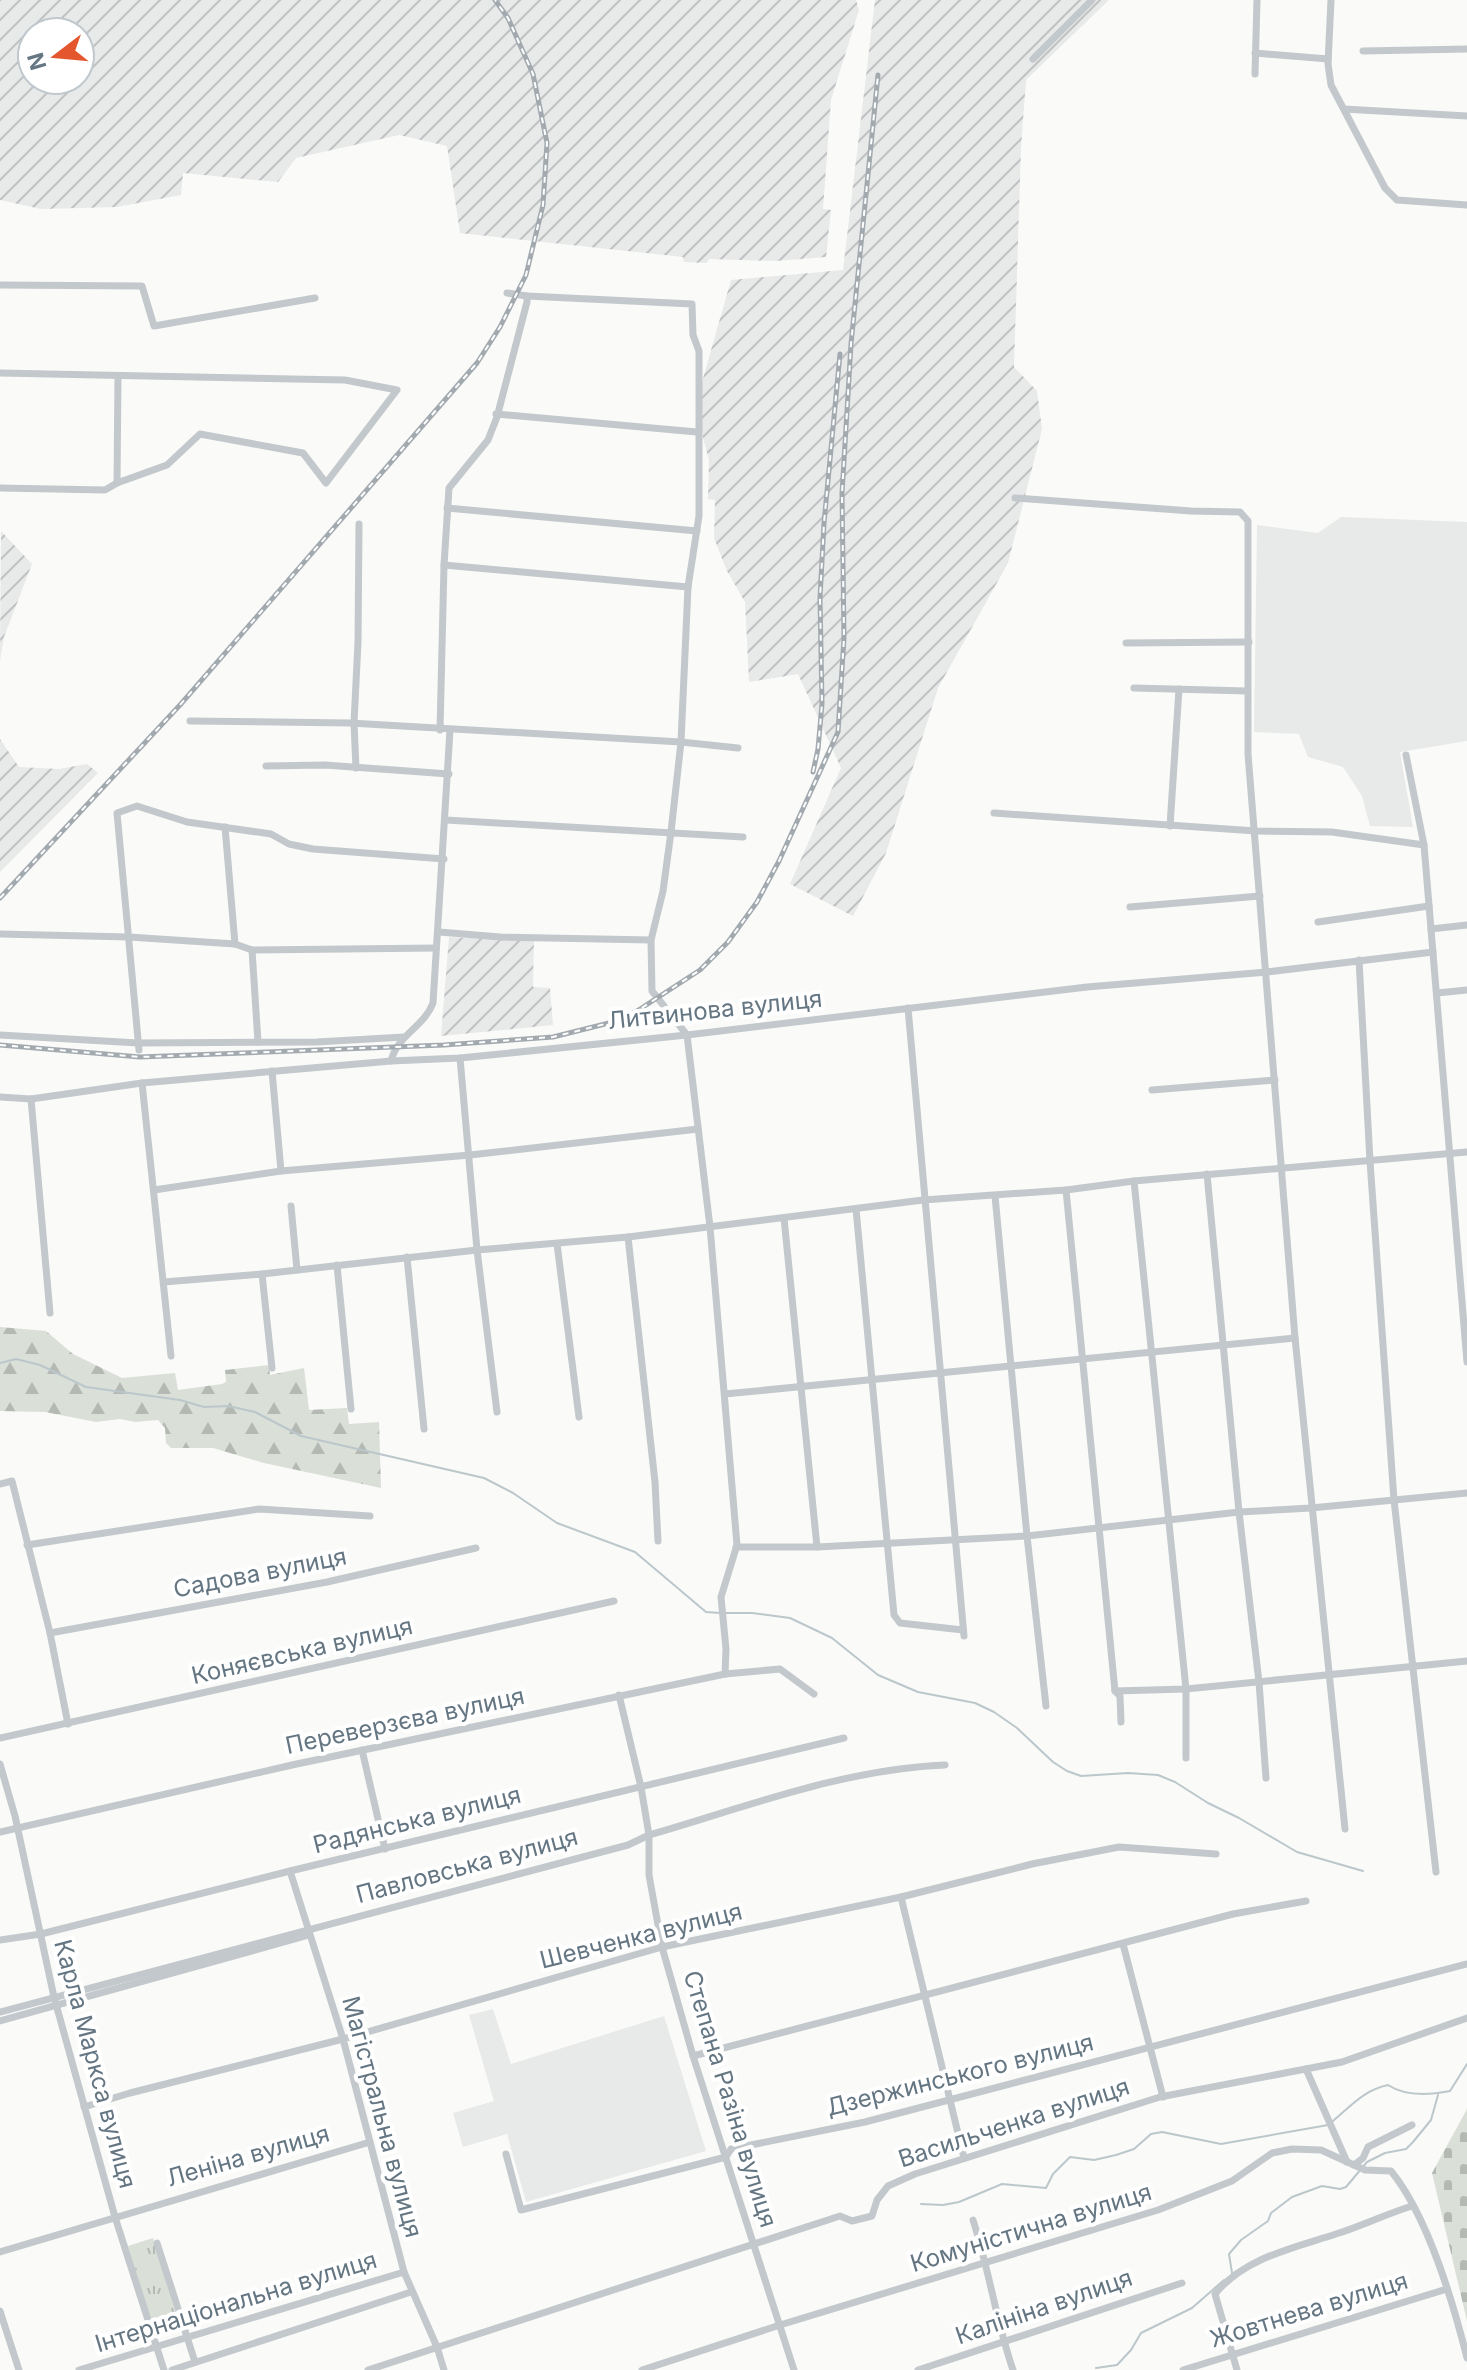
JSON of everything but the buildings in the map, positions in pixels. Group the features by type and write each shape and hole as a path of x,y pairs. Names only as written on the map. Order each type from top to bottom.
{"street":[{"path":"1033,59 1092,0"},
{"path":"1255,74 1257,0"},
{"path":"1331,0 1328,59 1331,85 1385,188 1397,200 1467,205"},
{"path":"1363,51 1467,49"},
{"path":"1255,53 1328,59"},
{"path":"1344,109 1467,116"},
{"path":"0,285 142,286 154,326 315,298"},
{"path":"507,293 692,304 693,335 699,351 697,432 701,441 697,531 688,587 681,742 671,832 663,891 651,940 652,991 687,1035 710,1227 736,1547 721,1597 725,1674"},
{"path":"440,730 449,488 488,440 527,296"},
{"path":"0,373 345,380 397,390 326,483 303,453 200,434 167,465 105,490 0,488"},
{"path":"117,483 118,376"},
{"path":"496,414 697,432"},
{"path":"1015,498 1240,512 1248,521 1248,754 1295,1338 1345,1829"},
{"path":"447,508 697,531"},
{"path":"356,768 354,723 359,524"},
{"path":"444,565 688,587"},
{"path":"1126,643 1249,642"},
{"path":"1134,688 1247,691"},
{"path":"1170,826 1179,689"},
{"path":"190,721 354,723 738,748"},
{"path":"391,1061 395,1046 432,1008 450,730"},
{"path":"1406,755 1424,845 1467,1362"},
{"path":"266,766 325,765 449,774"},
{"path":"138,1046 117,813 137,806 187,822 271,834 289,844 313,849 444,859"},
{"path":"994,813 1256,831 1332,832 1424,845"},
{"path":"446,820 743,837"},
{"path":"225,827 235,944"},
{"path":"1130,907 1260,896"},
{"path":"1318,922 1429,906"},
{"path":"1431,929 1467,925"},
{"path":"439,932 500,937 651,940"},
{"path":"0,934 129,937 235,944 252,950 436,948"},
{"path":"252,950 258,1042"},
{"name":"Литвинова вулиця","path":"1,1099 31,1099 142,1083 391,1061 460,1058 687,1035 1087,987 1267,972 1433,952"},
{"path":"1359,960 1394,1500 1436,1872"},
{"path":"1437,993 1467,990"},
{"path":"856,1209 894,1615 900,1623 963,1633 908,1008"},
{"path":"0,1035 138,1046 404,1037"},
{"path":"460,1058 477,1250 497,1412"},
{"path":"272,1071 281,1171"},
{"path":"1152,1090 1275,1080"},
{"path":"142,1083 171,1356"},
{"path":"31,1099 50,1313"},
{"path":"154,1190 281,1171 470,1155 698,1129"},
{"path":"164,1282 628,1237 923,1200 1066,1190 1207,1174 1467,1152"},
{"path":"1207,1174 1266,1778"},
{"path":"1134,1181 1186,1689 1186,1758"},
{"path":"1066,1190 1115,1691 1120,1696 1121,1722"},
{"path":"995,1196 1046,1706"},
{"path":"291,1206 297,1270"},
{"path":"784,1218 817,1547"},
{"path":"628,1237 655,1482 658,1541"},
{"path":"557,1244 579,1417"},
{"path":"407,1257 424,1429"},
{"path":"337,1265 351,1409"},
{"path":"262,1274 272,1368"},
{"path":"725,1394 1295,1338"},
{"path":"0,1484 12,1481 50,1633 68,1724"},
{"path":"736,1547 817,1547 1027,1536 1239,1512 1467,1493"},
{"path":"27,1545 259,1509 370,1516"},
{"name":"Садова вулиця","path":"50,1633 327,1582 429,1556 476,1548"},
{"name":"Коняєвська вулиця","path":"0,1738 614,1601"},
{"path":"1115,1691 1186,1689 1467,1661"},
{"name":"Переверзєва вулиця","path":"0,1832 362,1750 725,1674 780,1669 814,1694"},
{"name":"Степана Разіна вулиця","path":"619,1695 641,1787 649,1835 649,1875 662,1947 693,2056 794,2370"},
{"name":"Радянська вулиця","path":"0,1940 41,1934 844,1738"},
{"path":"362,1750 385,1849"},
{"name":"Карла Маркса вулиця","path":"0,1764 18,1829 54,1997 115,2217 164,2370"},
{"name":"Павловська вулиця","path":"0,2012 628,1845 649,1835 817,1786 906,1767 945,1765"},
{"name":"Шевченка вулиця","path":"84,2107 343,2039 662,1947 901,1897 1032,1864 1119,1847 1216,1854"},
{"name":"Магістральна вулиця","path":"290,1871 343,2039 404,2272 444,2370"},
{"path":"901,1897 964,2158"},
{"path":"693,2056 1233,1914 1306,1901"},
{"name":"Павловська вулиця","path":"0,2021 309,1932"},
{"path":"1123,1944 1163,2097"},
{"name":"Дзержинського вулиця","path":"506,2154 521,2210 726,2157 731,2149 865,2122 1467,1964"},
{"name":"Васильченка вулиця","path":"368,2370 840,2216 852,2221 872,2216 877,2200 888,2186 964,2158 1163,2097 1372,2054 1467,2018"},
{"path":"1306,2069 1357,2166 1368,2147 1412,2125"},
{"name":"Леніна вулиця","path":"0,2252 370,2142"},
{"name":"Комуністична вулиця","path":"642,2370 1158,2210 1232,2181 1272,2153 1292,2149 1321,2150 1357,2166 1391,2171 1403,2186 1412,2206"},
{"path":"1237,2370 1215,2294 1225,2282 1262,2259 1412,2206 1447,2289 1467,2358"},
{"path":"973,2220 987,2263 1013,2370"},
{"path":"157,2243 195,2362"},
{"name":"Інтернаціональна вулиця","path":"79,2370 404,2272"},
{"name":"Калініна вулиця","path":"918,2370 1182,2283"},
{"name":"Жовтнева вулиця","path":"1183,2370 1447,2289"},
{"name":"Інтернаціональна вулиця","path":"172,2370 411,2292"},
{"path":"0,2311 19,2370"}],"shaded area":[{"path":"0,0 856,0 859,10 831,100 823,209 831,210 826,257 684,262 683,257 460,233 447,146 399,135 296,158 278,182 183,173 181,195 117,207 41,209 0,200"},
{"path":"875,0 1109,0 1026,80 1014,367 1037,391 1042,429 1008,563 938,688 886,853 853,916 790,884 841,768 798,674 749,682 745,602 727,571 714,538 715,500 708,499 709,460 702,434 702,382 731,280 843,270"},
{"path":"1341,517 1467,522 1467,741 1400,752 1413,827 1370,826 1362,796 1343,767 1308,757 1299,734 1254,732 1257,525 1318,533"},
{"path":"1,531 32,564 4,637 0,660"},
{"path":"0,739 19,767 59,769 87,764 98,773 0,872"},
{"path":"449,937 534,941 533,987 550,988 553,1025 441,1036"},
{"path":"493,2009 511,2064 664,2016 706,2151 526,2202 507,2134 463,2147 453,2113 494,2101 469,2015"}],"green space":[{"path":"0,1327 46,1331 73,1354 122,1378 175,1373 178,1390 222,1384 226,1382 225,1370 269,1365 270,1375 304,1368 309,1410 347,1408 349,1424 379,1422 381,1488 264,1463 213,1448 171,1448 166,1443 165,1428 158,1420 96,1422 45,1412 0,1411"},
{"path":"1467,2109 1467,2321 1432,2173"},
{"path":"153,2238 180,2329 156,2336 128,2246"}],"waterway":[{"path":"0,1363 16,1359 40,1365 86,1387 180,1400 204,1407 228,1406 255,1412 301,1436 484,1478 513,1493 557,1523 635,1552 706,1612 720,1613"},
{"path":"726,1613 790,1618 832,1638 878,1675 918,1692 975,1703 994,1712 1067,1771 1081,1776 1158,1775 1297,1852 1363,1871"},
{"path":"1333,2121 1379,2087 1388,2085 1410,2093 1426,2094 1450,2091 1467,2064"},
{"path":"1232,2273 1229,2254 1292,2197 1322,2186 1346,2187 1367,2162 1385,2153 1406,2149 1431,2120 1438,2095"},
{"path":"921,2204 959,2202 1002,2184 1046,2188 1053,2174 1070,2157 1094,2160 1116,2155 1134,2149 1151,2134 1162,2132 1221,2144 1328,2125"},
{"path":"1096,2368 1117,2365 1141,2333 1192,2308 1224,2280"}],"railway":[{"path":"0,898 180,705 477,363 500,327 526,275 543,205 547,143 533,74 508,18 495,0"},
{"path":"0,1045 140,1057 444,1045 553,1037 609,1023 637,1011 700,970 728,942 757,902 779,861 838,732 844,638 842,493 851,344 878,75"},
{"path":"813,772 822,704 820,598 824,523 840,354"}]}
